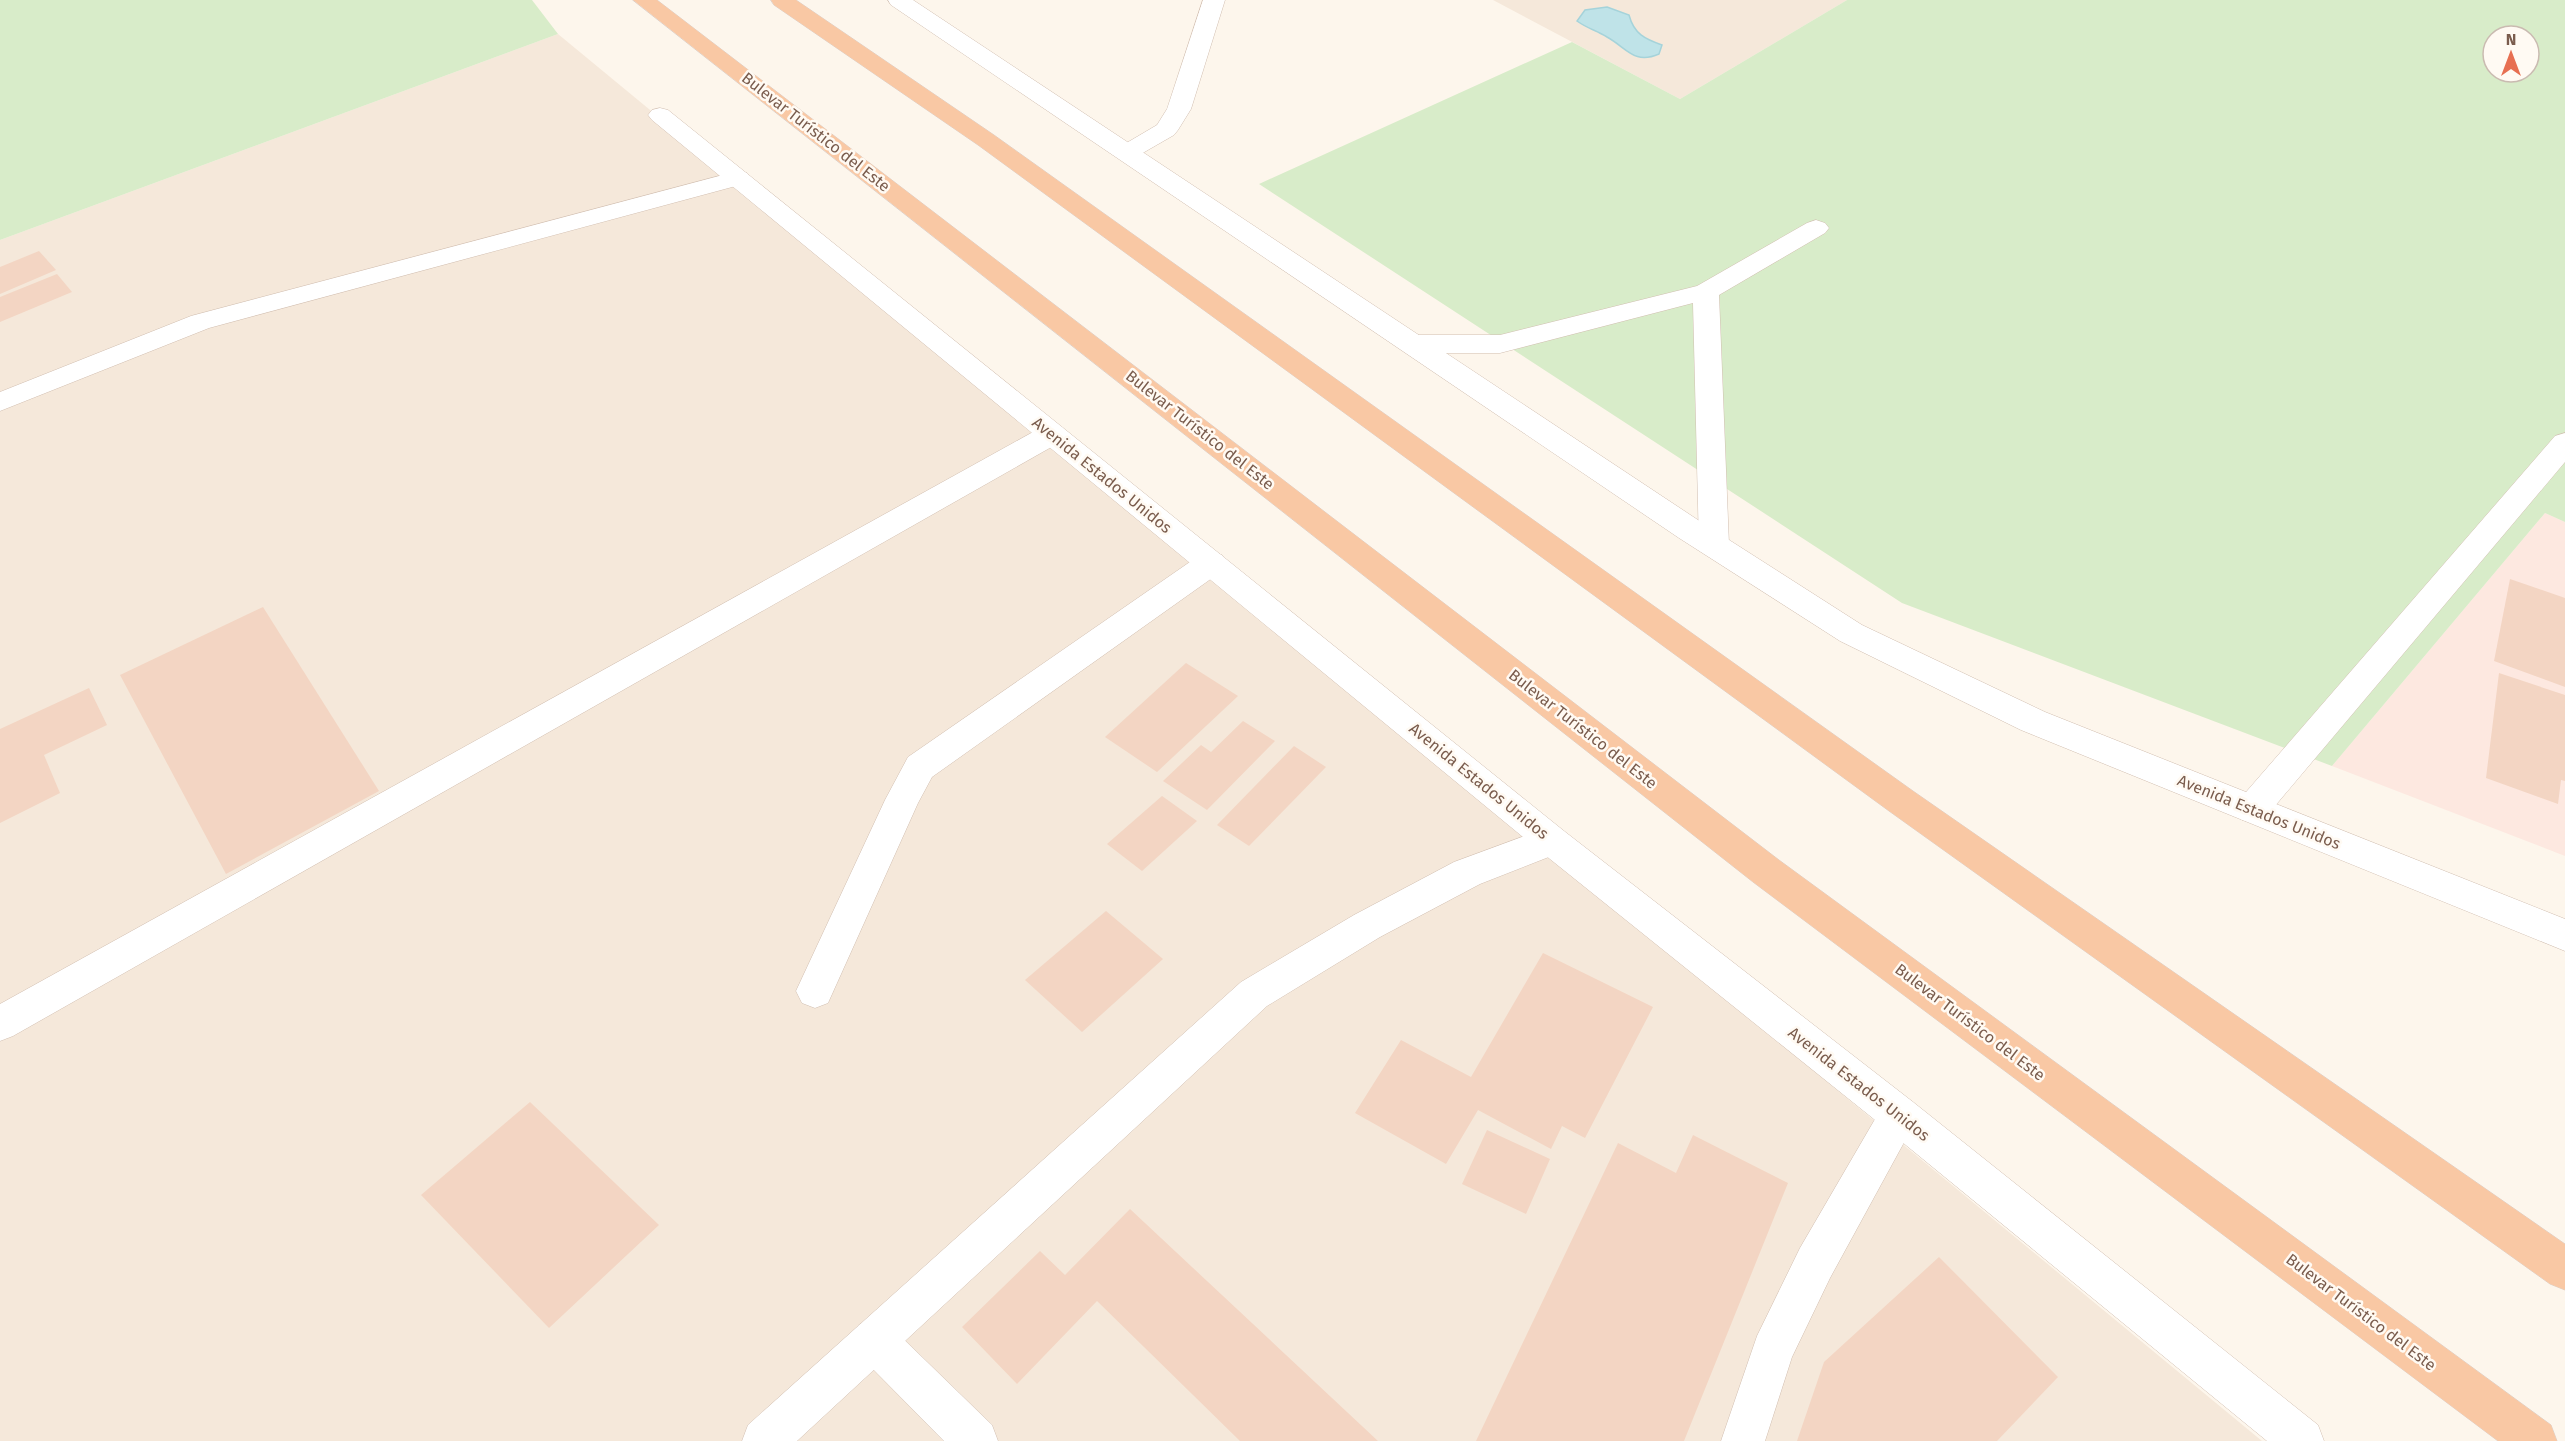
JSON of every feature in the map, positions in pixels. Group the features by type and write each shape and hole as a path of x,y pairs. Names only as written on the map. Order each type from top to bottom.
{"highway":[{"name":"Bulevar Turístico del Este","path":"644,0 1766,871 2535,1441"},
{"path":"782,0 986,140 1891,794 2565,1269"}],"street":[{"name":"Avenida Estados Unidos","path":"899,0 1714,545 1851,633 2033,721 2565,935"},
{"path":"1126,153 1166,130 1179,109 1208,3"},
{"name":"Avenida Estados Unidos","path":"660,115 1552,841 1899,1114 2302,1441"},
{"path":"0,402 200,322 738,178"},
{"path":"1412,344 1500,344 1706,292 1816,228"},
{"path":"1706,292 1714,545"},
{"path":"0,1024 1052,434"},
{"path":"2252,809 2565,443"},
{"path":"815,991 902,800 920,768 1211,563"},
{"path":"764,1441 1254,994 1367,926 1467,873 1552,841"},
{"path":"1743,1441 1772,1351 1815,1263 1899,1114"},
{"path":"874,1340 976,1441"}],"shaded area":[{"path":"1493,0 1847,0 1680,99"},
{"path":"558,34 2262,1441 0,1441 0,240"},
{"path":"2545,513 2565,522 2565,856 2332,766"}],"green space":[{"path":"0,0 532,0 558,34 0,240"},
{"path":"1847,0 2565,0 2565,522 2545,513 2332,766 1902,603 1259,184 1572,42 1680,99"}],"water":[{"path":"1607,7 1629,15 1634,27 1641,35 1662,45 1659,54 1643,58 1631,54 1614,41 1577,21 1585,10"}],"building":[{"path":"39,251 56,270 0,294 0,267"},
{"path":"57,274 72,292 0,322 0,297"},
{"path":"2510,579 2565,598 2565,687 2494,661"},
{"path":"263,607 379,791 226,874 120,675"},
{"path":"1186,663 1238,696 1157,772 1105,737"},
{"path":"2499,673 2565,695 2565,781 2561,780 2558,804 2486,778"},
{"path":"89,688 107,725 44,755 60,793 0,823 0,729"},
{"path":"1243,721 1275,741 1207,810 1163,781 1201,745 1211,752"},
{"path":"1294,746 1326,767 1249,846 1217,825"},
{"path":"1162,796 1197,821 1142,871 1107,844"},
{"path":"1106,911 1163,959 1082,1032 1025,980"},
{"path":"1543,953 1653,1007 1585,1138 1562,1126 1551,1149 1478,1110 1446,1164 1355,1113 1401,1040 1471,1077"},
{"path":"530,1102 659,1225 549,1328 421,1195"},
{"path":"1487,1130 1550,1159 1526,1214 1462,1184"},
{"path":"1693,1135 1788,1183 1684,1441 1476,1441 1618,1143 1676,1173"},
{"path":"1130,1209 1378,1441 1240,1441 1097,1301 1017,1384 962,1327 1040,1251 1065,1275"},
{"path":"1939,1257 2058,1377 1997,1441 1797,1441 1824,1362"}]}
